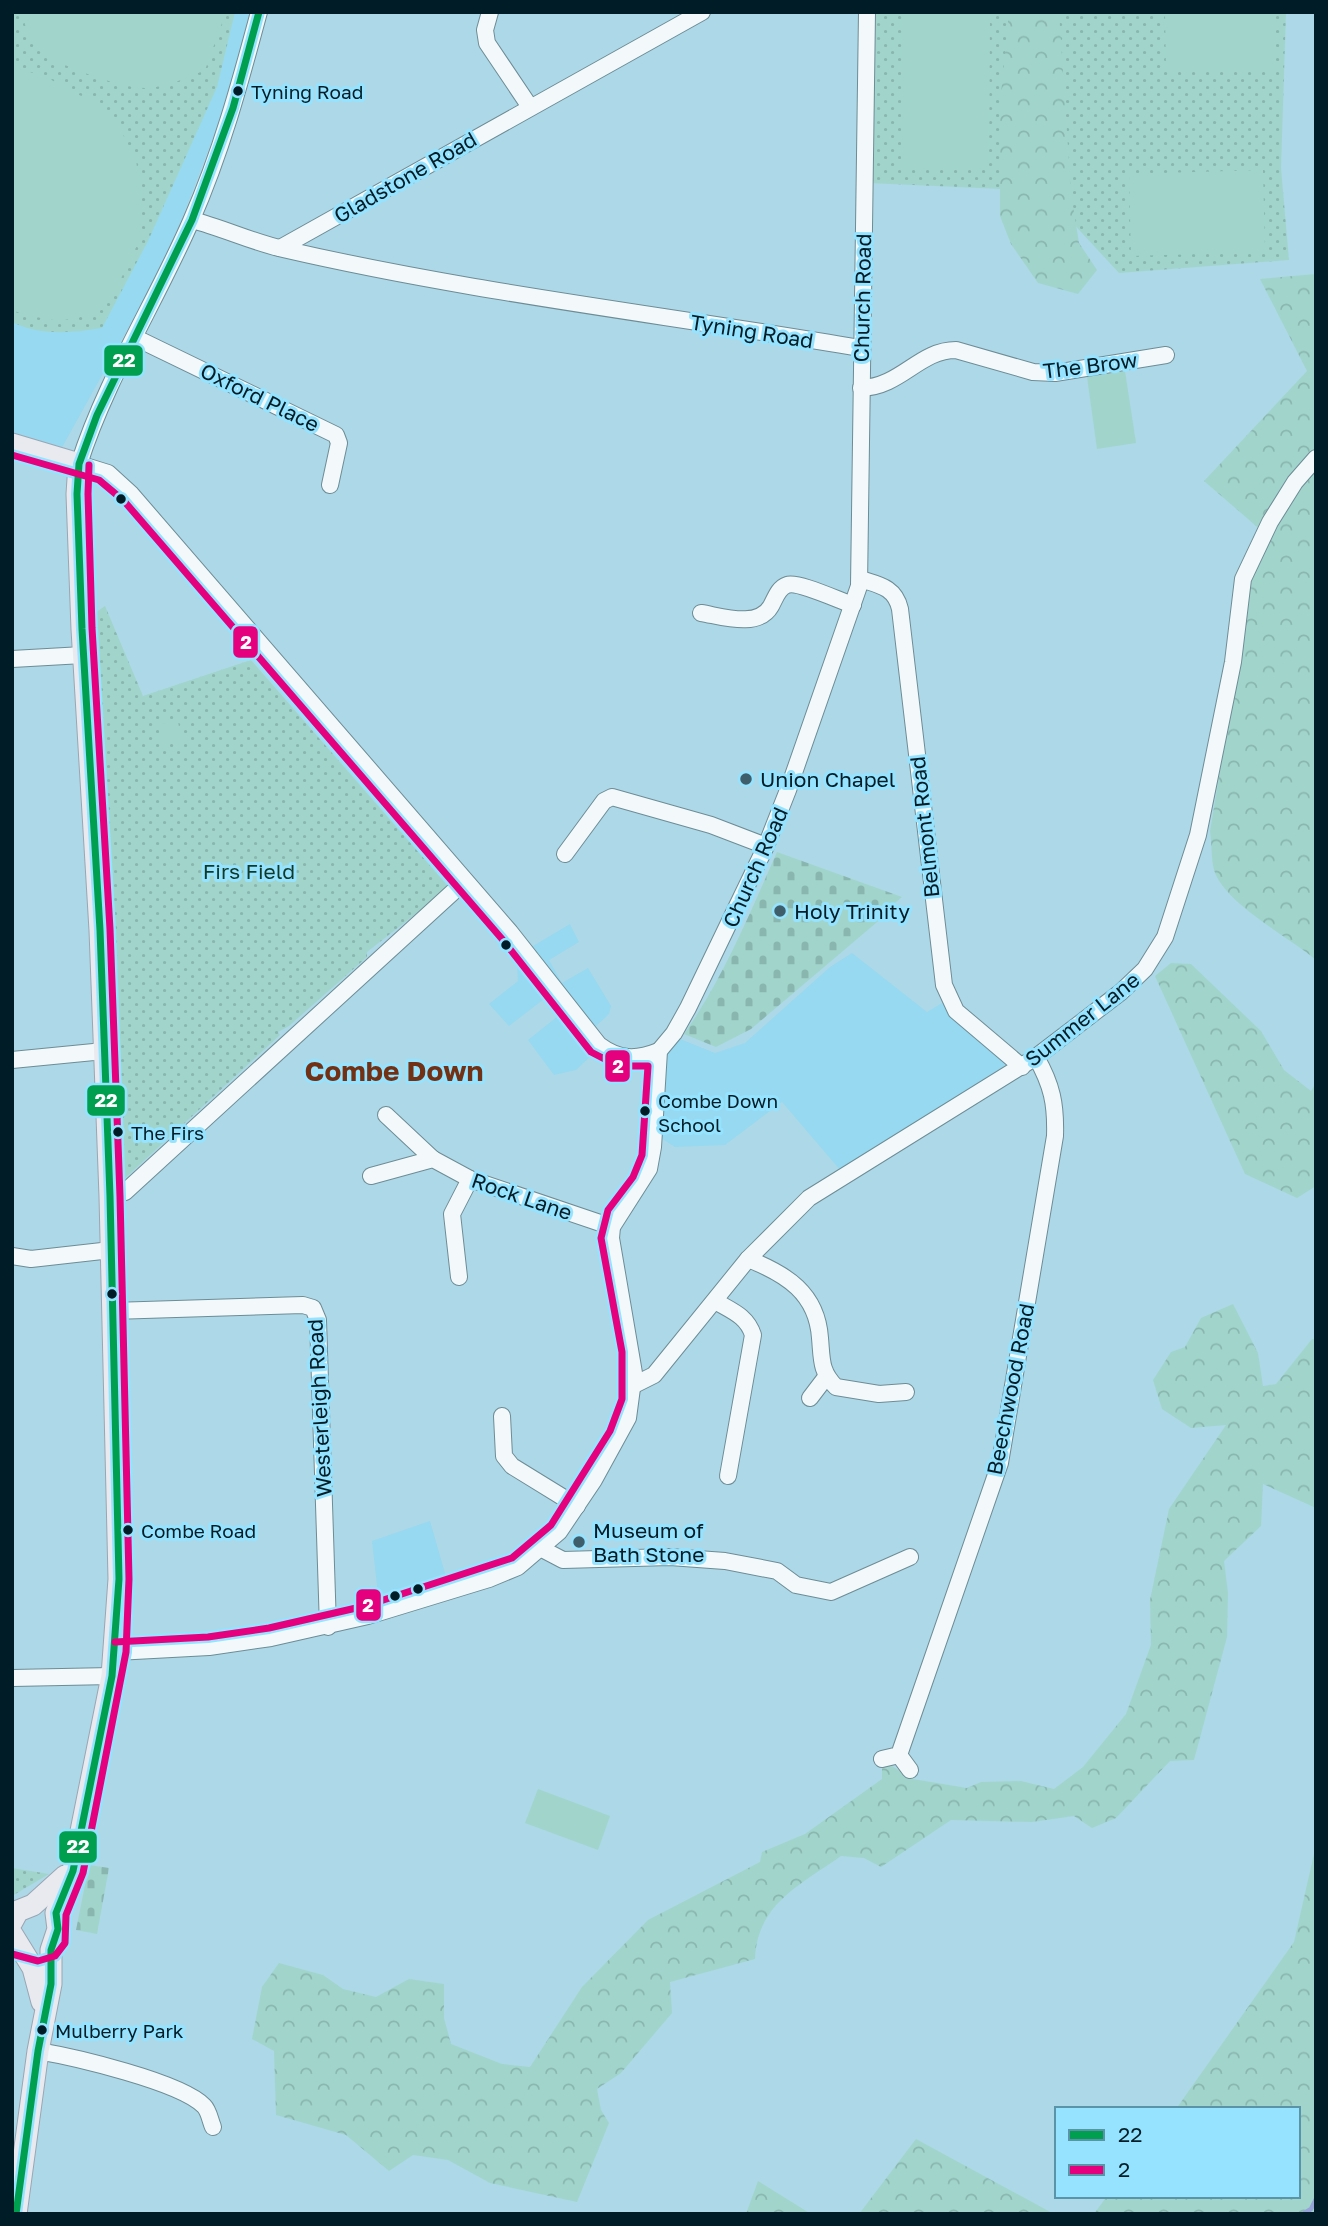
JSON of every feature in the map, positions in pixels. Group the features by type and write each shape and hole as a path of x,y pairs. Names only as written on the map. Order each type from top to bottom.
{"main road":[{"path":"12,444 79,464 77,494 83,655 110,1196 119,1579 116,1652 71,1877 58,1903 50,1961 49,1997 38,2051 16,2214"},
{"path":"17,1927 65,1876 77,1850"},
{"path":"17,1927 47,1909 56,1931"},
{"path":"17,1927 41,1951 56,1931"},
{"path":"17,1927 40,1984 42,2025"}],"street":[{"path":"116,1652 209,1647 328,1627 489,1579 518,1567 542,1549 577,1506 620,1436 628,1418 634,1385 632,1351 611,1238 617,1215 642,1182 652,1157 659,1051 645,1057 618,1057 599,1045 510,932 131,494 108,473 79,464 97,415 192,220 233,108 259,12"},
{"path":"490,12 485,30 487,43 530,107"},
{"name":"Gladstone Road","path":"280,248 702,12"},
{"name":"Church Road","path":"659,1051 674,1033 688,1008 766,846 860,579 860,348 867,12"},
{"name":"Tyning Road","path":"192,220 280,248 637,315 860,348"},
{"name":"Oxford Place","path":"136,338 336,435 339,443 330,485"},
{"name":"The Brow","path":"861,388 885,386 943,350 956,350 1044,372 1166,355"},
{"name":"Summer Lane","path":"634,1385 654,1374 748,1259 808,1198 1022,1067 1121,992 1145,969 1165,937 1198,835 1233,662 1243,579 1270,522 1295,482 1316,458"},
{"name":"Belmont Road","path":"860,579 890,589 897,596 900,609 934,919 948,998 956,1011 1022,1067"},
{"path":"701,613 752,620 768,611 777,593 786,585 796,584 853,605"},
{"path":"12,659 83,655"},
{"path":"565,854 604,801 612,797 711,825 766,846"},
{"path":"110,1196 125,1192 465,881"},
{"path":"12,1060 104,1051"},
{"name":"Beechwood Road","path":"899,1755 1000,1462 1055,1136 1054,1094 1036,1057"},
{"name":"Rock Lane","path":"386,1115 433,1159 470,1179 612,1227"},
{"path":"371,1176 433,1159"},
{"path":"458,1277 452,1214 470,1179"},
{"path":"12,1256 31,1259 111,1250"},
{"path":"748,1259 781,1272 802,1289 819,1327 821,1360 826,1377 836,1387 849,1391 906,1392"},
{"path":"715,1301 750,1323 753,1335 728,1476"},
{"name":"Westerleigh Road","path":"112,1311 303,1305 313,1308 318,1320 328,1627"},
{"path":"810,1398 826,1377"},
{"path":"502,1416 503,1456 512,1466 577,1506"},
{"path":"542,1549 563,1560 670,1557 725,1561 777,1571 796,1585 831,1592 910,1557"},
{"path":"12,1678 112,1676"},
{"path":"882,1759 899,1755 910,1770"},
{"path":"38,2051 100,2064 188,2094 206,2108 213,2127"}],"shaded area":[{"path":"12,12 250,12 223,112 181,221 157,276 60,451 12,433"},
{"path":"570,924 579,942 549,960 562,983 588,968 611,1006 609,1014 582,1039 594,1053 576,1070 554,1075 528,1040 558,1016 544,999 509,1026 489,1004 518,981 517,962 533,946"},
{"path":"852,953 927,1012 942,1003 1007,1064 841,1171 782,1102 725,1145 675,1147 661,1138 665,1056 680,1039 715,1053 745,1043 830,967"},
{"path":"430,1521 448,1584 379,1603 372,1541"}],"green space":[{"path":"12,12 235,12 217,87 148,241 102,328 68,332 45,331 12,322"},
{"path":"23,12 226,12 205,70 170,84 138,88 95,77 44,54 29,36"},
{"path":"873,12 1286,12 1281,168 1289,260 1119,273 1043,191 869,183"},
{"path":"902,12 990,12 989,168 901,167"},
{"path":"1009,12 1059,12 1071,193 1079,243 1097,270 1078,294 1038,283 1011,244 1000,216 1000,104"},
{"path":"1165,12 1275,12 1276,68 1166,69"},
{"path":"18,69 44,76 96,104 120,129 136,160 140,189 141,237 115,291 86,316 59,321 12,310 12,71"},
{"path":"1263,170 1265,252 1131,256 1129,174"},
{"path":"1316,274 1316,960 1230,895 1214,870 1210,831 1252,579 1270,538 1204,481 1307,371 1260,279"},
{"path":"1125,371 1136,443 1097,449 1087,377"},
{"name":"Firs Field","path":"105,606 143,696 251,660 447,885 441,894 367,952 367,957 289,1026 278,1032 280,1035 123,1180 114,1057 95,613"},
{"path":"178,721 181,740 161,743 158,724"},
{"path":"777,852 902,897 890,907 889,918 883,917 751,1029 716,1047 684,1034 723,968"},
{"path":"1171,963 1191,964 1261,1031 1284,1070 1311,1091 1316,1083 1316,1186 1297,1198 1245,1174 1155,976"},
{"path":"1233,1304 1258,1353 1263,1386 1276,1384 1312,1339 1316,1339 1316,1508 1263,1484 1261,1526 1224,1561 1228,1593 1227,1637 1194,1760 1170,1761 1116,1818 1092,1828 1074,1816 1032,1822 951,1820 881,1867 864,1858 841,1856 796,1887 772,1910 764,1924 755,1959 670,1982 672,2013 621,2073 597,2089 601,2110 609,2123 577,2202 490,2183 448,2160 413,2155 389,2171 346,2135 276,2115 274,2051 252,2039 262,1987 279,1963 323,1975 343,1989 376,1997 409,1979 444,1984 444,2018 451,2044 502,2064 530,2067 582,1987 648,1920 760,1862 762,1852 805,1834 882,1779 882,1767 892,1766 913,1779 967,1788 981,1782 1021,1781 1054,1789 1083,1767 1126,1714 1151,1645 1150,1600 1169,1509 1226,1425 1191,1428 1162,1409 1153,1380 1171,1352 1185,1347 1201,1318"},
{"path":"538,1789 610,1816 598,1850 525,1823"},
{"path":"1316,1845 1316,2214 1094,2214 1106,2198 1300,2198 1300,2107 1177,2107 1294,1942"},
{"path":"89,1865 109,1868 97,1934 76,1930"},
{"path":"12,1868 49,1874 12,1896"},
{"path":"916,2139 1054,2214 859,2214"},
{"path":"758,2181 811,2214 746,2214"}],"waterway":[{"path":"1303,2214 1311,2209 1316,2199"}],"transit line":[{"name":"22","path":"16,2214 38,2051 51,1984 51,1950 58,1929 56,1913 73,1871 112,1676 119,1579 110,1196 100,930 82,629 77,494 79,464 97,415 192,220 233,108 259,12"},
{"name":"2","path":"12,455 99,480 124,501 502,939 591,1052 618,1066 648,1066 642,1155 633,1177 608,1210 601,1238 622,1352 622,1399 610,1431 551,1525 512,1558 365,1606 269,1628 208,1637 115,1642"},
{"name":"2","path":"12,1954 38,1961 55,1956 65,1943 66,1915 83,1873 126,1652 129,1579 120,1196 110,929 92,628 89,465"}],"place":[{"name":"Tyning Road","path":"238,91"},
{"name":"Union Chapel","path":"746,779"},
{"name":"Holy Trinity","path":"780,911"},
{"name":"Combe Down School","path":"645,1111"},
{"name":"The Firs","path":"118,1132"},
{"name":"Combe Road","path":"128,1530"},
{"name":"Museum of Bath Stone","path":"579,1542"},
{"name":"Mulberry Park","path":"42,2030"}],"district":[{"name":"Combe Down","path":"394,1070"}]}
